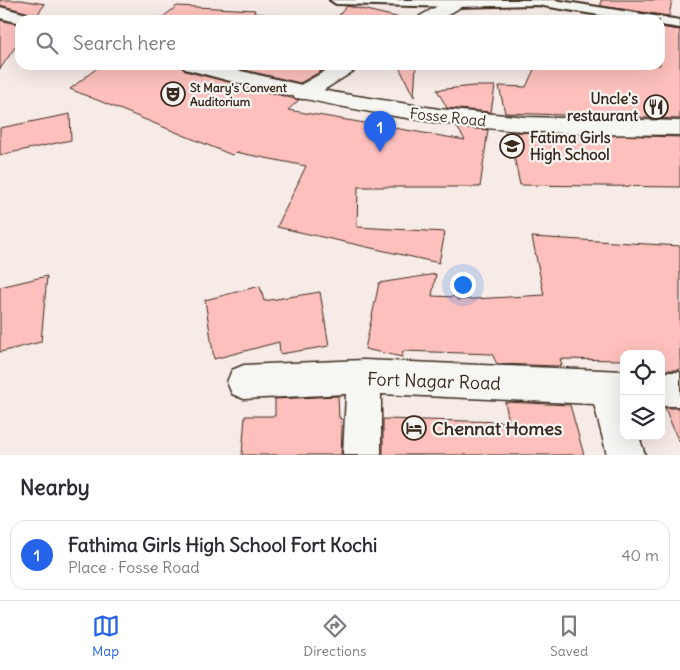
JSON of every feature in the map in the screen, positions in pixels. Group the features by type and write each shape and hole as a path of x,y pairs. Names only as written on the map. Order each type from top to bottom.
{"street":[{"path":"435,15 457,2"},
{"path":"0,12 15,16"},
{"name":"Fosse Road","path":"211,70 302,94 394,110 475,120 540,125 680,128"},
{"path":"302,94 342,70"},
{"path":"362,455 364,377"},
{"name":"Fort Nagar Road","path":"244,382 364,377 615,388"},
{"path":"615,388 626,455"},
{"path":"665,389 680,389"}],"lane":[{"path":"336,0 537,1 623,15"},
{"path":"665,22 680,24"}],"building":[{"path":"0,0 21,0 45,4 37,15 0,5"},
{"path":"601,0 672,0 669,16 601,6"},
{"path":"177,6 255,10 254,13 272,15 165,15"},
{"path":"347,6 388,15 339,15"},
{"path":"0,20 15,24 15,47 0,69"},
{"path":"665,28 680,30 680,119 505,113 499,86 526,87 534,70 665,70"},
{"path":"95,70 184,70 299,100 288,110 465,140 457,127 488,130 480,187 358,187 357,227 445,232 439,263 277,227 306,166 235,152 232,155 70,89"},
{"path":"244,70 323,70 300,83"},
{"path":"400,70 416,70 414,97"},
{"path":"473,86 495,86 491,112 447,108 437,90"},
{"path":"70,114 71,140 0,155 0,128"},
{"path":"509,132 680,137 680,187 520,185"},
{"path":"532,237 680,246 680,370 665,370 665,350 620,350 620,360 560,359 562,365 560,366 497,364 492,354 403,351 402,357 365,349 379,283 436,274 432,296 457,297 457,300 544,295"},
{"path":"47,276 41,342 0,352 0,287"},
{"path":"260,286 264,301 320,292 329,346 280,354 279,342 214,359 205,300"},
{"path":"338,396 339,418 341,418 342,427 341,455 242,455 245,416 275,416 275,399"},
{"path":"505,402 570,405 584,455 383,455 383,419 509,422"},
{"path":"665,408 680,408 680,440 678,440"}],"place":[{"name":"St Mary's Convent Auditorium","path":"173,94"},
{"name":"Uncle's restaurant","path":"656,107"},
{"name":"Fatima Girls High School","path":"512,146"},
{"name":"Fathima Girls High School Fort Kochi","path":"380,152"},
{"name":"Chennat Homes","path":"414,428"}]}
